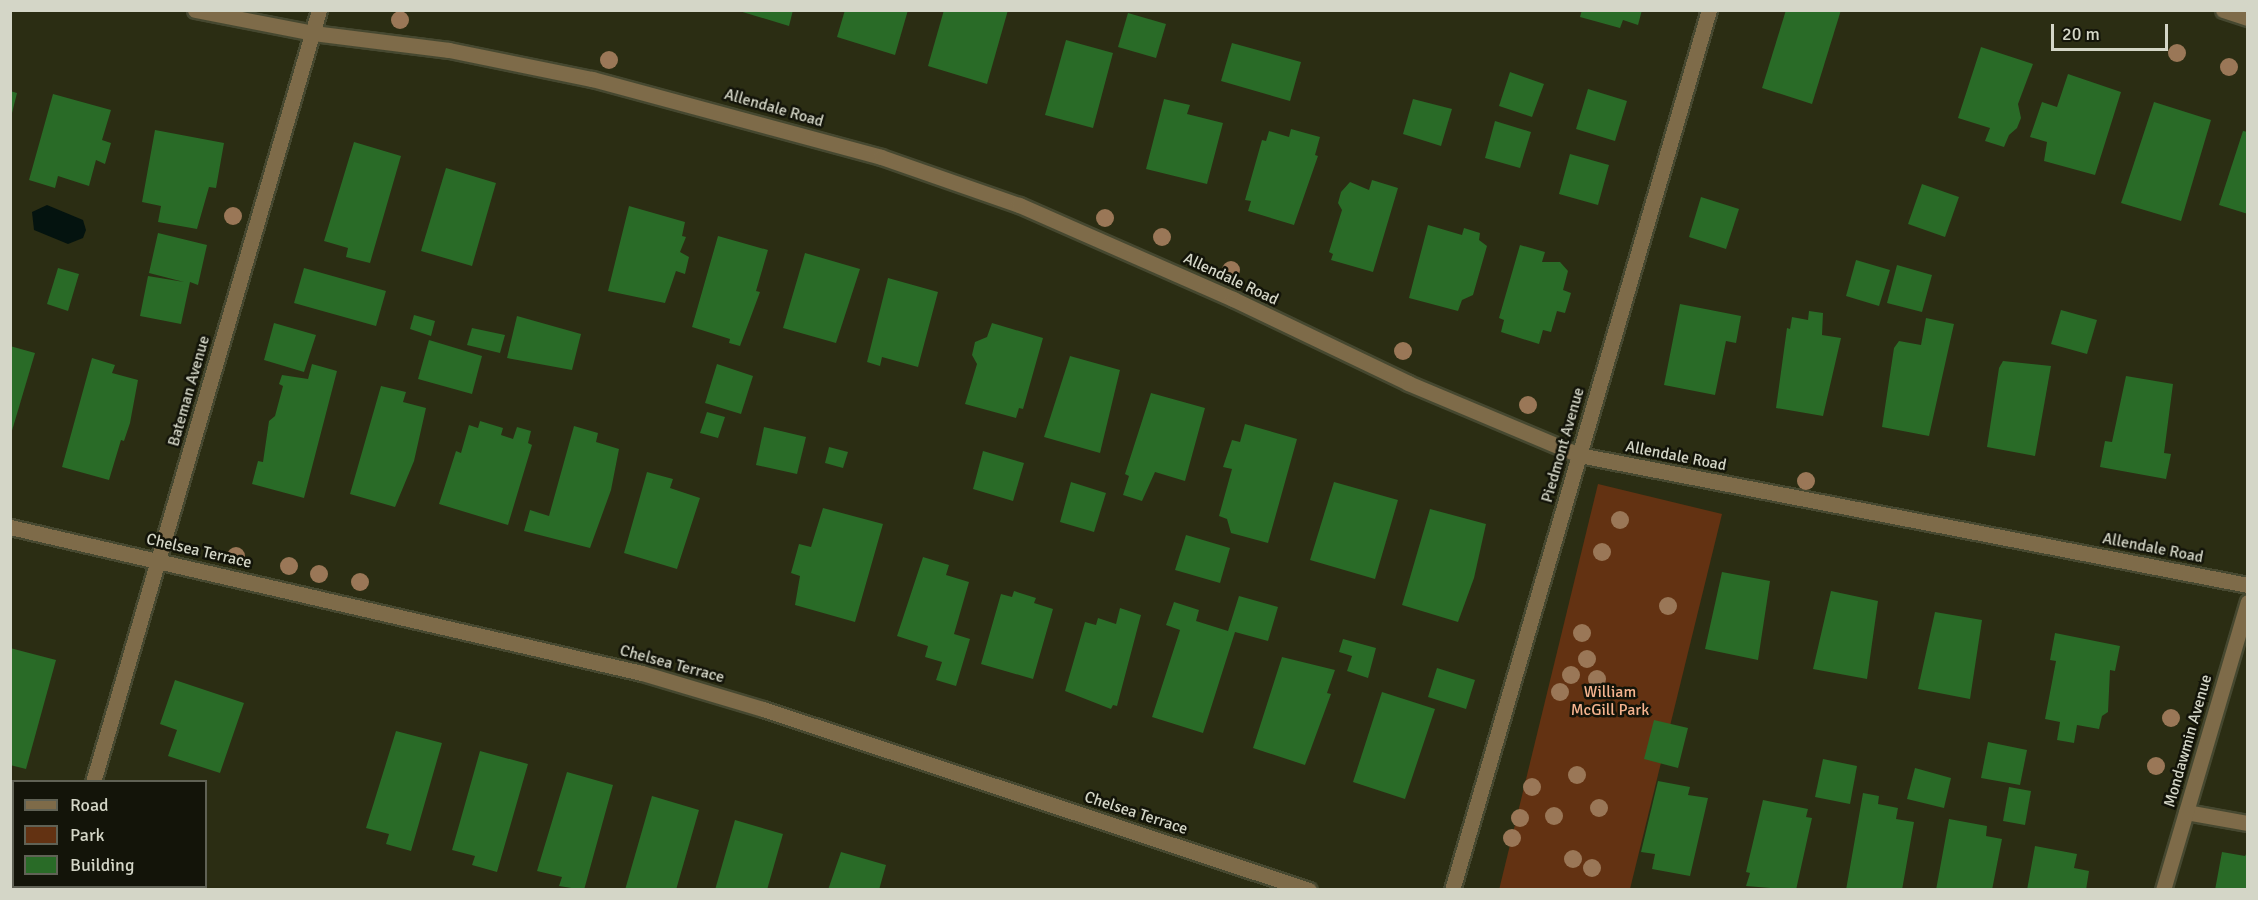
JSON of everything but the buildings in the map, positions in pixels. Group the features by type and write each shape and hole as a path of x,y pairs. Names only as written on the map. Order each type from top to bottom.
{"street":[{"name":"Allendale Road","path":"195,10 313,33 449,50 592,79 881,157 1019,205 1233,299 1408,383 1579,455 2247,585"},
{"name":"Bateman Avenue","path":"94,780 319,10"},
{"name":"Piedmont Avenue","path":"1452,890 1709,10"},
{"path":"2223,10 2247,18"},
{"name":"Chelsea Terrace","path":"10,527 642,673 763,709 1309,890"},
{"name":"Mondawmin Avenue","path":"2163,890 2247,602"},
{"path":"2186,812 2247,823"}],"green space":[{"name":"William McGill Park","path":"1598,484 1722,514 1630,889 1499,890"}],"shaded area":[{"path":"47,205 83,220 86,230 83,238 68,244 34,230 32,212"}]}
